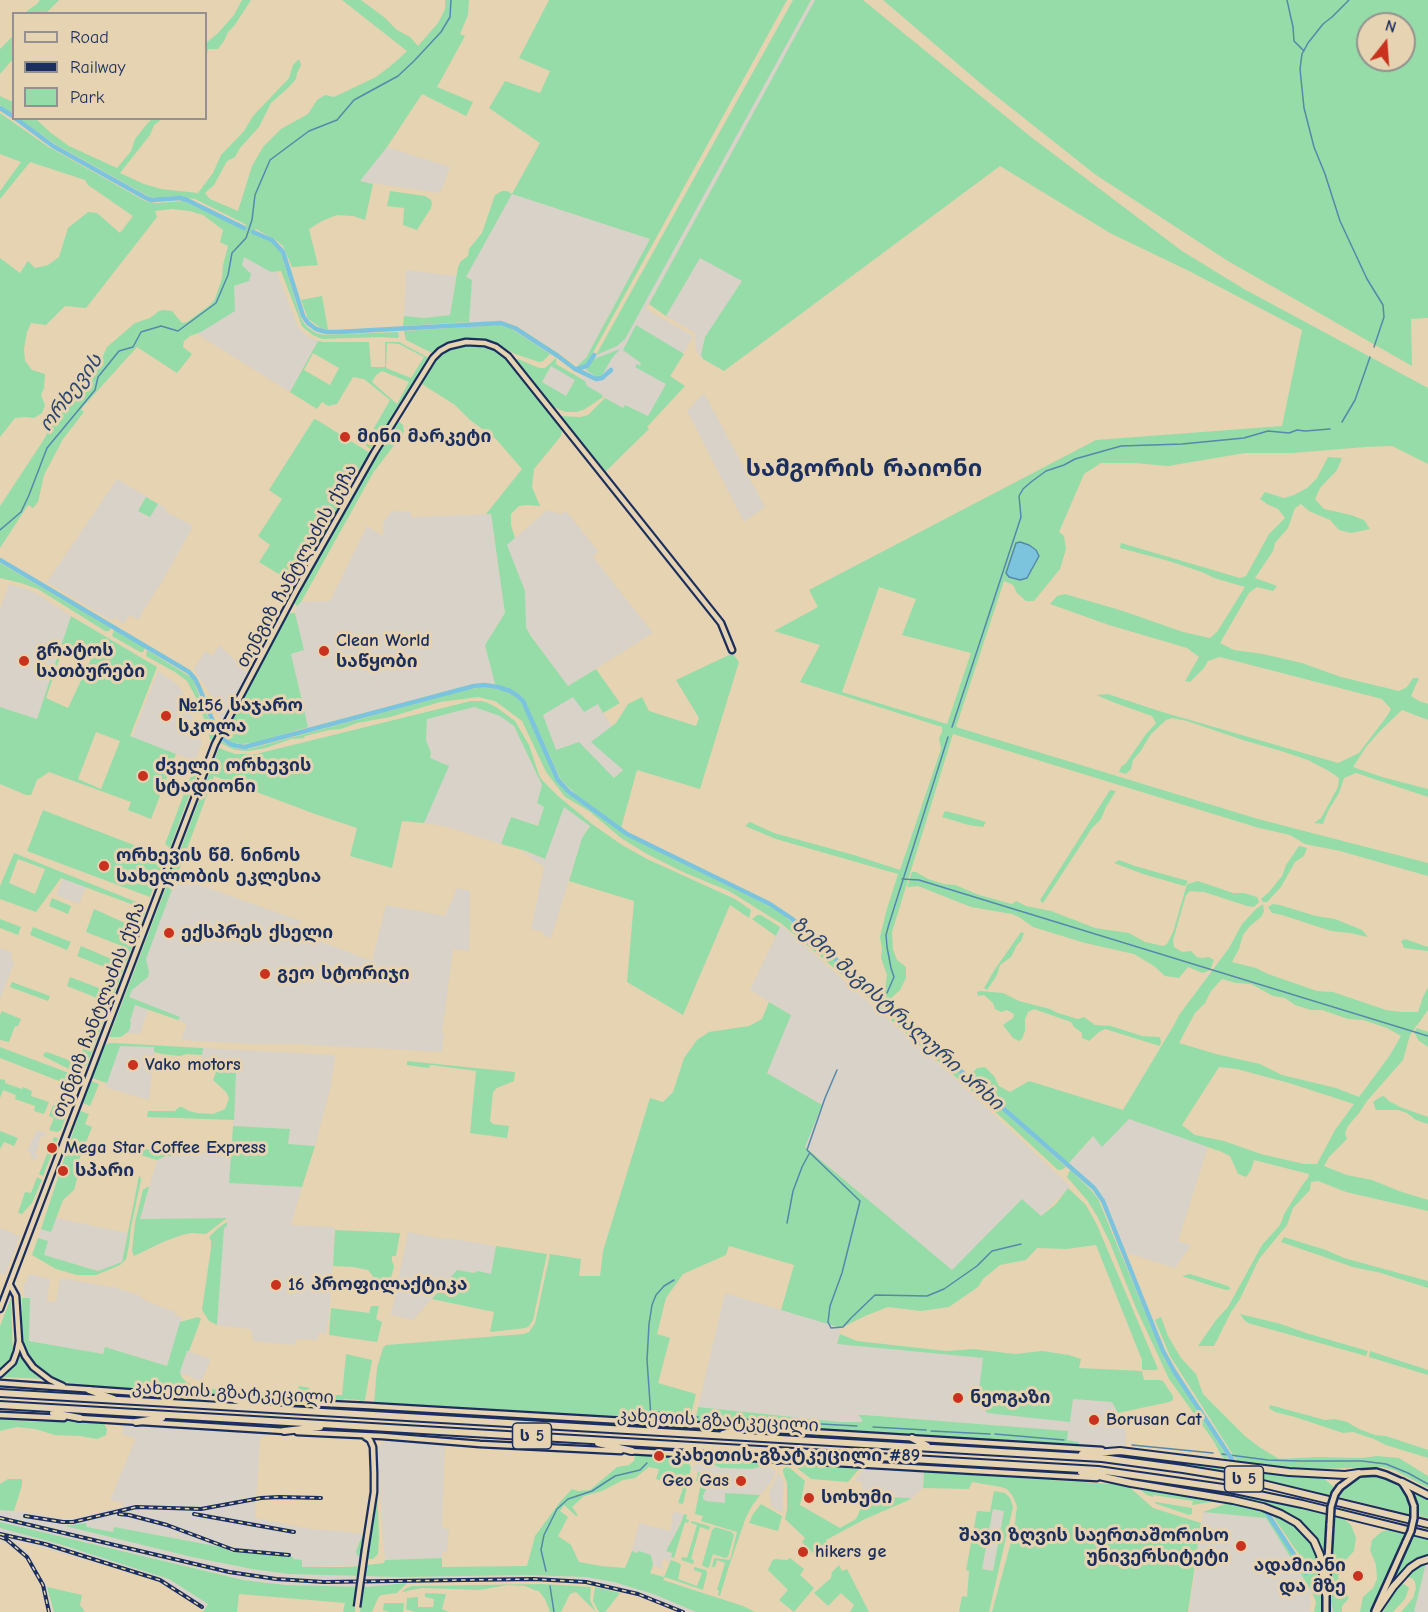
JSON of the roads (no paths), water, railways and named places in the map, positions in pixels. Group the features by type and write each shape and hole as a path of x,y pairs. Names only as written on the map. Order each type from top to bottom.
{"highway":[{"path":"89,1390 121,1401"},
{"name":"კახეთის გზატკეცილი","path":"0,1393 1057,1455 1142,1463 1238,1478 1428,1524"},
{"path":"235,1400 276,1410"},
{"name":"კახეთის გზატკეცილი","path":"0,1405 1063,1467 1205,1484 1269,1496 1428,1535"},
{"path":"26,1407 80,1418"},
{"path":"136,1422 178,1416"},
{"path":"285,1431 336,1424"},
{"path":"716,1436 746,1428"},
{"path":"912,1438 930,1448"},
{"path":"583,1439 632,1451"},
{"path":"1057,1455 1120,1451 1289,1472 1359,1473"},
{"path":"778,1460 794,1453"},
{"path":"1063,1467 1109,1479 1233,1500 1281,1514 1297,1522 1314,1541 1320,1555 1326,1594"},
{"path":"1109,1479 1134,1474"},
{"path":"1402,1482 1428,1496"},
{"path":"1375,1612 1410,1568 1428,1559"}],"main road":[{"path":"1326,1612 1331,1507 1335,1494 1340,1487 1359,1473 1376,1473 1402,1482 1414,1506 1414,1518 1412,1531 1375,1612"}],"street":[{"name":"თენგიზ ჩანტლაძის ქუჩა","path":"0,1310 217,740 374,453 433,358 440,351 466,342 485,343 496,347 508,356 720,623 732,650"},
{"path":"0,1374 13,1362 19,1341 16,1296 10,1285"},
{"path":"19,1341 25,1356 33,1367 50,1380 74,1389"},
{"name":"კახეთის გზატკეცილი","path":"0,1383 235,1400 1120,1451"},
{"name":"კახეთის გზატკეცილი","path":"0,1415 1109,1479"},
{"path":"357,1609 374,1492 373,1447 370,1440 362,1435"},
{"path":"373,1447 376,1440 382,1436"}],"water":[{"path":"1020,542 1036,550 1039,556 1027,578 1020,580 1009,577 1006,573 1016,543"}],"waterway":[{"name":"ორხევის","path":"0,530 21,512 47,448 95,390 98,377 119,351 133,347 141,332 161,326 178,331 216,303 228,275 232,253 246,238 252,220 255,195 270,160 309,131 337,120 354,100 398,76 441,32 450,17 451,0"},
{"path":"1287,0 1294,41 1304,51"},
{"path":"1349,0 1323,24 1308,43 1302,54 1300,69 1304,108 1314,147 1340,221 1367,279 1383,305 1384,317 1374,347"},
{"path":"0,108 12,116"},
{"path":"18,120 53,146 146,198 187,200 244,228"},
{"path":"253,232 272,240 283,252 303,316 316,329 338,332 501,323 515,328 575,369 596,379 602,378 611,370"},
{"path":"576,369 587,366 594,355"},
{"path":"1342,422 1355,400 1370,357"},
{"path":"952,727 1021,517 1019,496 1031,482 1046,471 1075,459 1121,446 1182,444 1244,438 1268,431 1289,433 1297,430 1330,429"},
{"name":"ზემო მაგისტრალური არხი","path":"0,560 189,672 199,687 218,734 230,744 237,746 245,747 474,686 498,687 518,696 523,701 558,780 569,792 627,834 770,904 791,918 880,1000 1094,1188 1103,1201 1163,1351 1233,1461"},
{"path":"887,993 894,977 886,935 948,737"},
{"path":"902,879 919,880 1428,1036"},
{"path":"837,1070 807,1150 860,1201 842,1273 830,1306 828,1322 831,1328 843,1327 875,1295 927,1296 944,1289 977,1266 992,1251 1021,1244"},
{"path":"787,1223 793,1191 809,1154"},
{"path":"674,1280 656,1295 652,1305 647,1360 651,1417 660,1412 667,1415 690,1416"},
{"path":"705,1417 779,1421"},
{"path":"785,1422 857,1426"},
{"path":"873,1427 926,1430"},
{"path":"931,1431 990,1434"},
{"path":"995,1434 1064,1440"},
{"path":"1132,1445 1213,1453"},
{"path":"1222,1454 1268,1460 1362,1461 1386,1464 1428,1484"},
{"path":"546,1571 541,1550 544,1535 557,1509 568,1499 592,1491 615,1476 640,1470 647,1463"},
{"name":"ზემო მაგისტრალური არხი","path":"1267,1513 1306,1573"},
{"path":"550,1586 554,1612"}],"railway":[{"path":"25,1516 73,1522 136,1507 201,1509 261,1498 321,1498"},
{"path":"119,1514 167,1525 234,1550 289,1555"},
{"path":"194,1514 294,1532"},
{"path":"0,1518 229,1572 276,1579 324,1582 534,1579 586,1582 638,1594 683,1612"},
{"path":"0,1534 45,1544 160,1580 202,1607"},
{"path":"0,1537 6,1539 27,1557 43,1585 49,1612"}],"place":[{"name":"მინი მარკეტი","path":"345,437"},
{"name":"Clean World საწყობი","path":"324,651"},
{"name":"გრატოს სათბურები","path":"24,661"},
{"name":"№156 საჯარო სკოლა","path":"166,716"},
{"name":"ძველი ორხევის სტადიონი","path":"143,776"},
{"name":"ორხევის წმ. ნინოს სახელობის ეკლესია","path":"104,866"},
{"name":"ექსპრეს ქსელი","path":"169,933"},
{"name":"გეო სტორიჯი","path":"265,974"},
{"name":"Vako motors","path":"133,1065"},
{"name":"Mega Star Coffee Express","path":"52,1148"},
{"name":"სპარი","path":"63,1171"},
{"name":"16 პროფილაქტიკა","path":"276,1285"},
{"name":"ნეოგაზი","path":"958,1398"},
{"name":"Borusan Cat","path":"1094,1420"},
{"name":"კახეთის გზატკეცილი #89","path":"659,1456"},
{"name":"Geo Gas","path":"741,1481"},
{"name":"სოხუმი","path":"809,1498"},
{"name":"შავი ზღვის საერთაშორისო უნივერსიტეტი","path":"1241,1546"},
{"name":"hikers ge","path":"803,1552"},
{"name":"ადამიანი და მზე","path":"1358,1576"}],"district":[{"name":"სამგორის რაიონი","path":"864,469"}]}
